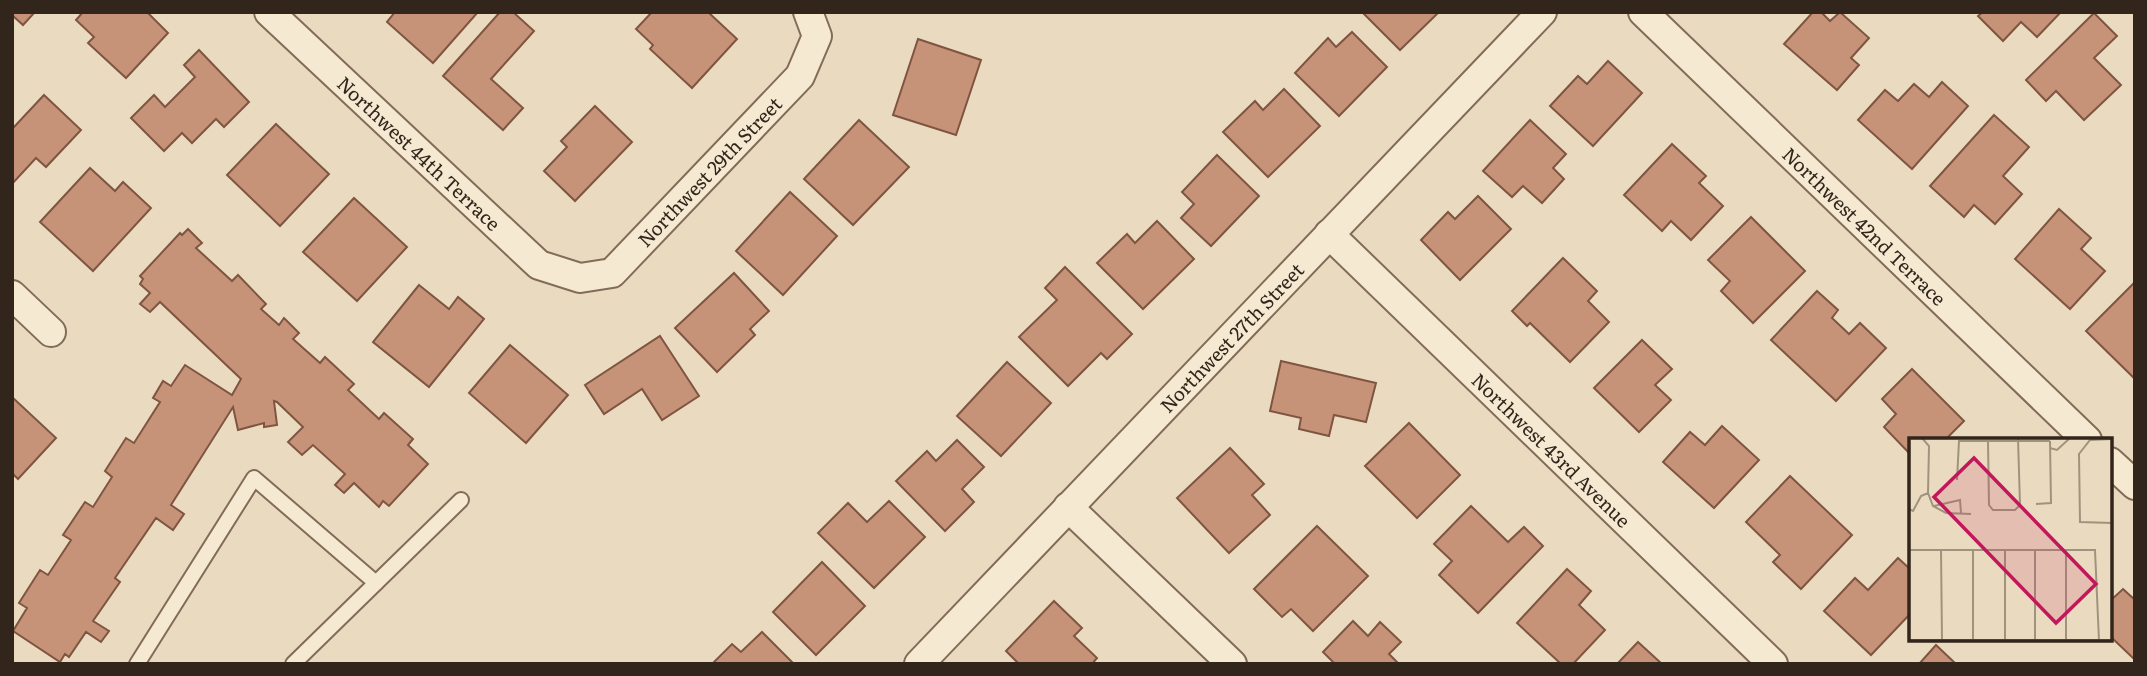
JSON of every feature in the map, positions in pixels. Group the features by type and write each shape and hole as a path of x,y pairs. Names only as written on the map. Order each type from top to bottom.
{"street":[{"name":"Northwest 44th Terrace","path":"269,12 539,265 580,278"},
{"name":"Northwest 27th Street","path":"919,664 1542,12"},
{"name":"Northwest 42nd Terrace","path":"1643,12 2085,438"},
{"name":"Northwest 29th Street","path":"580,278 612,273 800,76 813,24"},
{"name":"Northwest 43rd Avenue","path":"1329,234 1773,664"},
{"path":"12,295 51,332"},
{"path":"2112,464 2135,485"},
{"path":"1068,507 1231,664"}],"lane":[{"path":"137,664 254,478 376,583"},
{"path":"293,664 461,500"}],"building":[{"path":"12,12 35,12 23,25"},
{"path":"83,12 147,12 168,33 126,78 88,43 94,37 76,20"},
{"path":"395,12 478,12 433,63 387,22"},
{"path":"500,12 513,12 534,31 491,79 523,108 503,130 443,76"},
{"path":"652,12 708,12 737,39 692,88 650,49 653,45 636,29"},
{"path":"1362,12 1439,12 1400,50"},
{"path":"1813,12 1821,12 1830,21 1840,12 1869,38 1851,58 1859,65 1837,90 1784,44"},
{"path":"1983,12 2061,12 2037,37 2021,22 2003,41 1978,16"},
{"path":"2094,13 2117,36 2094,58 2121,85 2084,120 2056,91 2046,101 2026,80"},
{"path":"1352,32 1387,67 1339,116 1295,73 1328,38 1336,47"},
{"path":"918,39 981,60 956,135 893,115"},
{"path":"199,50 249,102 224,127 216,119 192,143 182,133 164,151 131,118 154,95 165,107 195,77 184,65"},
{"path":"1608,61 1642,93 1593,146 1550,106 1578,76 1587,84"},
{"path":"1942,82 1968,106 1912,169 1858,120 1885,90 1898,101 1914,84 1929,97"},
{"path":"1284,89 1320,126 1268,177 1223,132 1255,101 1263,110"},
{"path":"44,95 81,130 46,167 36,158 12,184 12,125 14,127"},
{"path":"595,106 632,142 575,201 544,171 567,147 561,141"},
{"path":"1994,115 2029,147 2003,176 2022,194 1995,224 1974,205 1964,217 1930,186"},
{"path":"859,120 909,167 853,225 804,179"},
{"path":"1530,120 1566,154 1553,168 1564,179 1542,203 1523,186 1512,197 1483,171"},
{"path":"276,124 329,174 280,226 227,175"},
{"path":"1672,144 1706,176 1699,183 1723,206 1691,240 1671,221 1662,231 1624,195"},
{"path":"1217,155 1259,196 1211,246 1181,218 1194,204 1182,192"},
{"path":"90,168 115,191 123,182 151,208 93,271 40,222"},
{"path":"790,192 837,236 783,295 736,251"},
{"path":"1478,196 1511,229 1460,280 1421,240 1448,212 1455,219"},
{"path":"354,198 407,247 357,301 303,252"},
{"path":"2059,209 2091,238 2081,249 2105,271 2070,309 2015,259"},
{"path":"1751,217 1805,271 1753,323 1721,291 1730,281 1708,260"},
{"path":"1157,221 1194,259 1143,309 1097,263 1127,234 1135,243"},
{"path":"188,229 202,243 196,248 232,281 238,275 266,304 261,309 279,325 284,318 299,333 293,339 320,363 325,357 354,384 348,390 379,419 384,413 413,439 408,445 428,464 389,506 383,501 379,507 354,483 344,493 335,485 345,474 313,445 302,455 288,442 303,427 277,402 274,401 277,425 264,427 264,423 238,430 233,407 171,505 184,514 173,530 156,518 115,578 120,582 93,621 109,631 101,642 86,632 69,657 65,654 60,662 13,631 27,608 19,603 40,570 48,575 71,540 63,535 85,502 93,507 112,477 105,471 126,438 134,443 160,402 153,398 163,381 171,386 185,365 232,395 241,379 160,302 150,312 140,304 150,293 140,284 143,279 140,276 180,233 182,235"},
{"path":"1563,258 1597,291 1588,301 1609,322 1570,362 1530,323 1527,326 1512,311"},
{"path":"1065,267 1132,334 1107,359 1101,353 1068,386 1019,337 1057,300 1045,288"},
{"path":"734,273 769,311 750,329 755,335 717,372 675,328"},
{"path":"2135,282 2135,379 2086,331"},
{"path":"419,285 449,309 458,297 484,319 429,387 373,342"},
{"path":"1817,291 1838,310 1832,318 1849,334 1860,323 1886,348 1836,401 1771,340"},
{"path":"660,336 699,396 662,420 642,389 604,414 585,385"},
{"path":"1642,340 1672,369 1655,385 1671,400 1639,432 1594,388"},
{"path":"510,345 568,395 526,443 469,393"},
{"path":"1281,361 1376,383 1366,422 1334,415 1329,436 1299,429 1301,418 1270,411"},
{"path":"1007,362 1051,403 1001,456 957,416"},
{"path":"1912,369 1964,421 1947,438 1909,438 1909,453 1884,427 1896,414 1882,399"},
{"path":"12,397 56,438 18,479 12,473"},
{"path":"1409,423 1460,475 1417,518 1365,466"},
{"path":"1722,426 1759,460 1714,508 1663,462 1690,432 1705,445"},
{"path":"957,440 984,467 962,489 974,502 945,531 896,481 927,451 936,461"},
{"path":"1230,448 1264,484 1252,495 1270,515 1229,553 1177,498"},
{"path":"1790,476 1852,535 1801,589 1773,562 1780,555 1746,522"},
{"path":"889,501 925,537 874,588 818,533 848,503 867,522"},
{"path":"1471,506 1508,542 1524,527 1543,546 1478,613 1439,575 1452,561 1434,544"},
{"path":"1317,526 1368,576 1313,631 1291,609 1282,617 1254,589"},
{"path":"1898,558 1909,568 1909,615 1871,655 1824,611 1855,578 1868,590"},
{"path":"822,562 865,606 816,655 773,612"},
{"path":"1567,569 1591,591 1579,605 1605,630 1573,664 1561,664 1517,623"},
{"path":"2123,589 2135,600 2135,660 2112,638 2112,599"},
{"path":"1054,601 1082,628 1074,636 1097,658 1092,664 1019,664 1006,651"},
{"path":"1353,621 1368,636 1380,622 1401,642 1389,654 1399,664 1335,664 1323,652"},
{"path":"762,632 794,664 712,664 732,644 741,652"},
{"path":"1638,642 1662,664 1617,664"},
{"path":"1936,645 1956,664 1919,664"}]}
